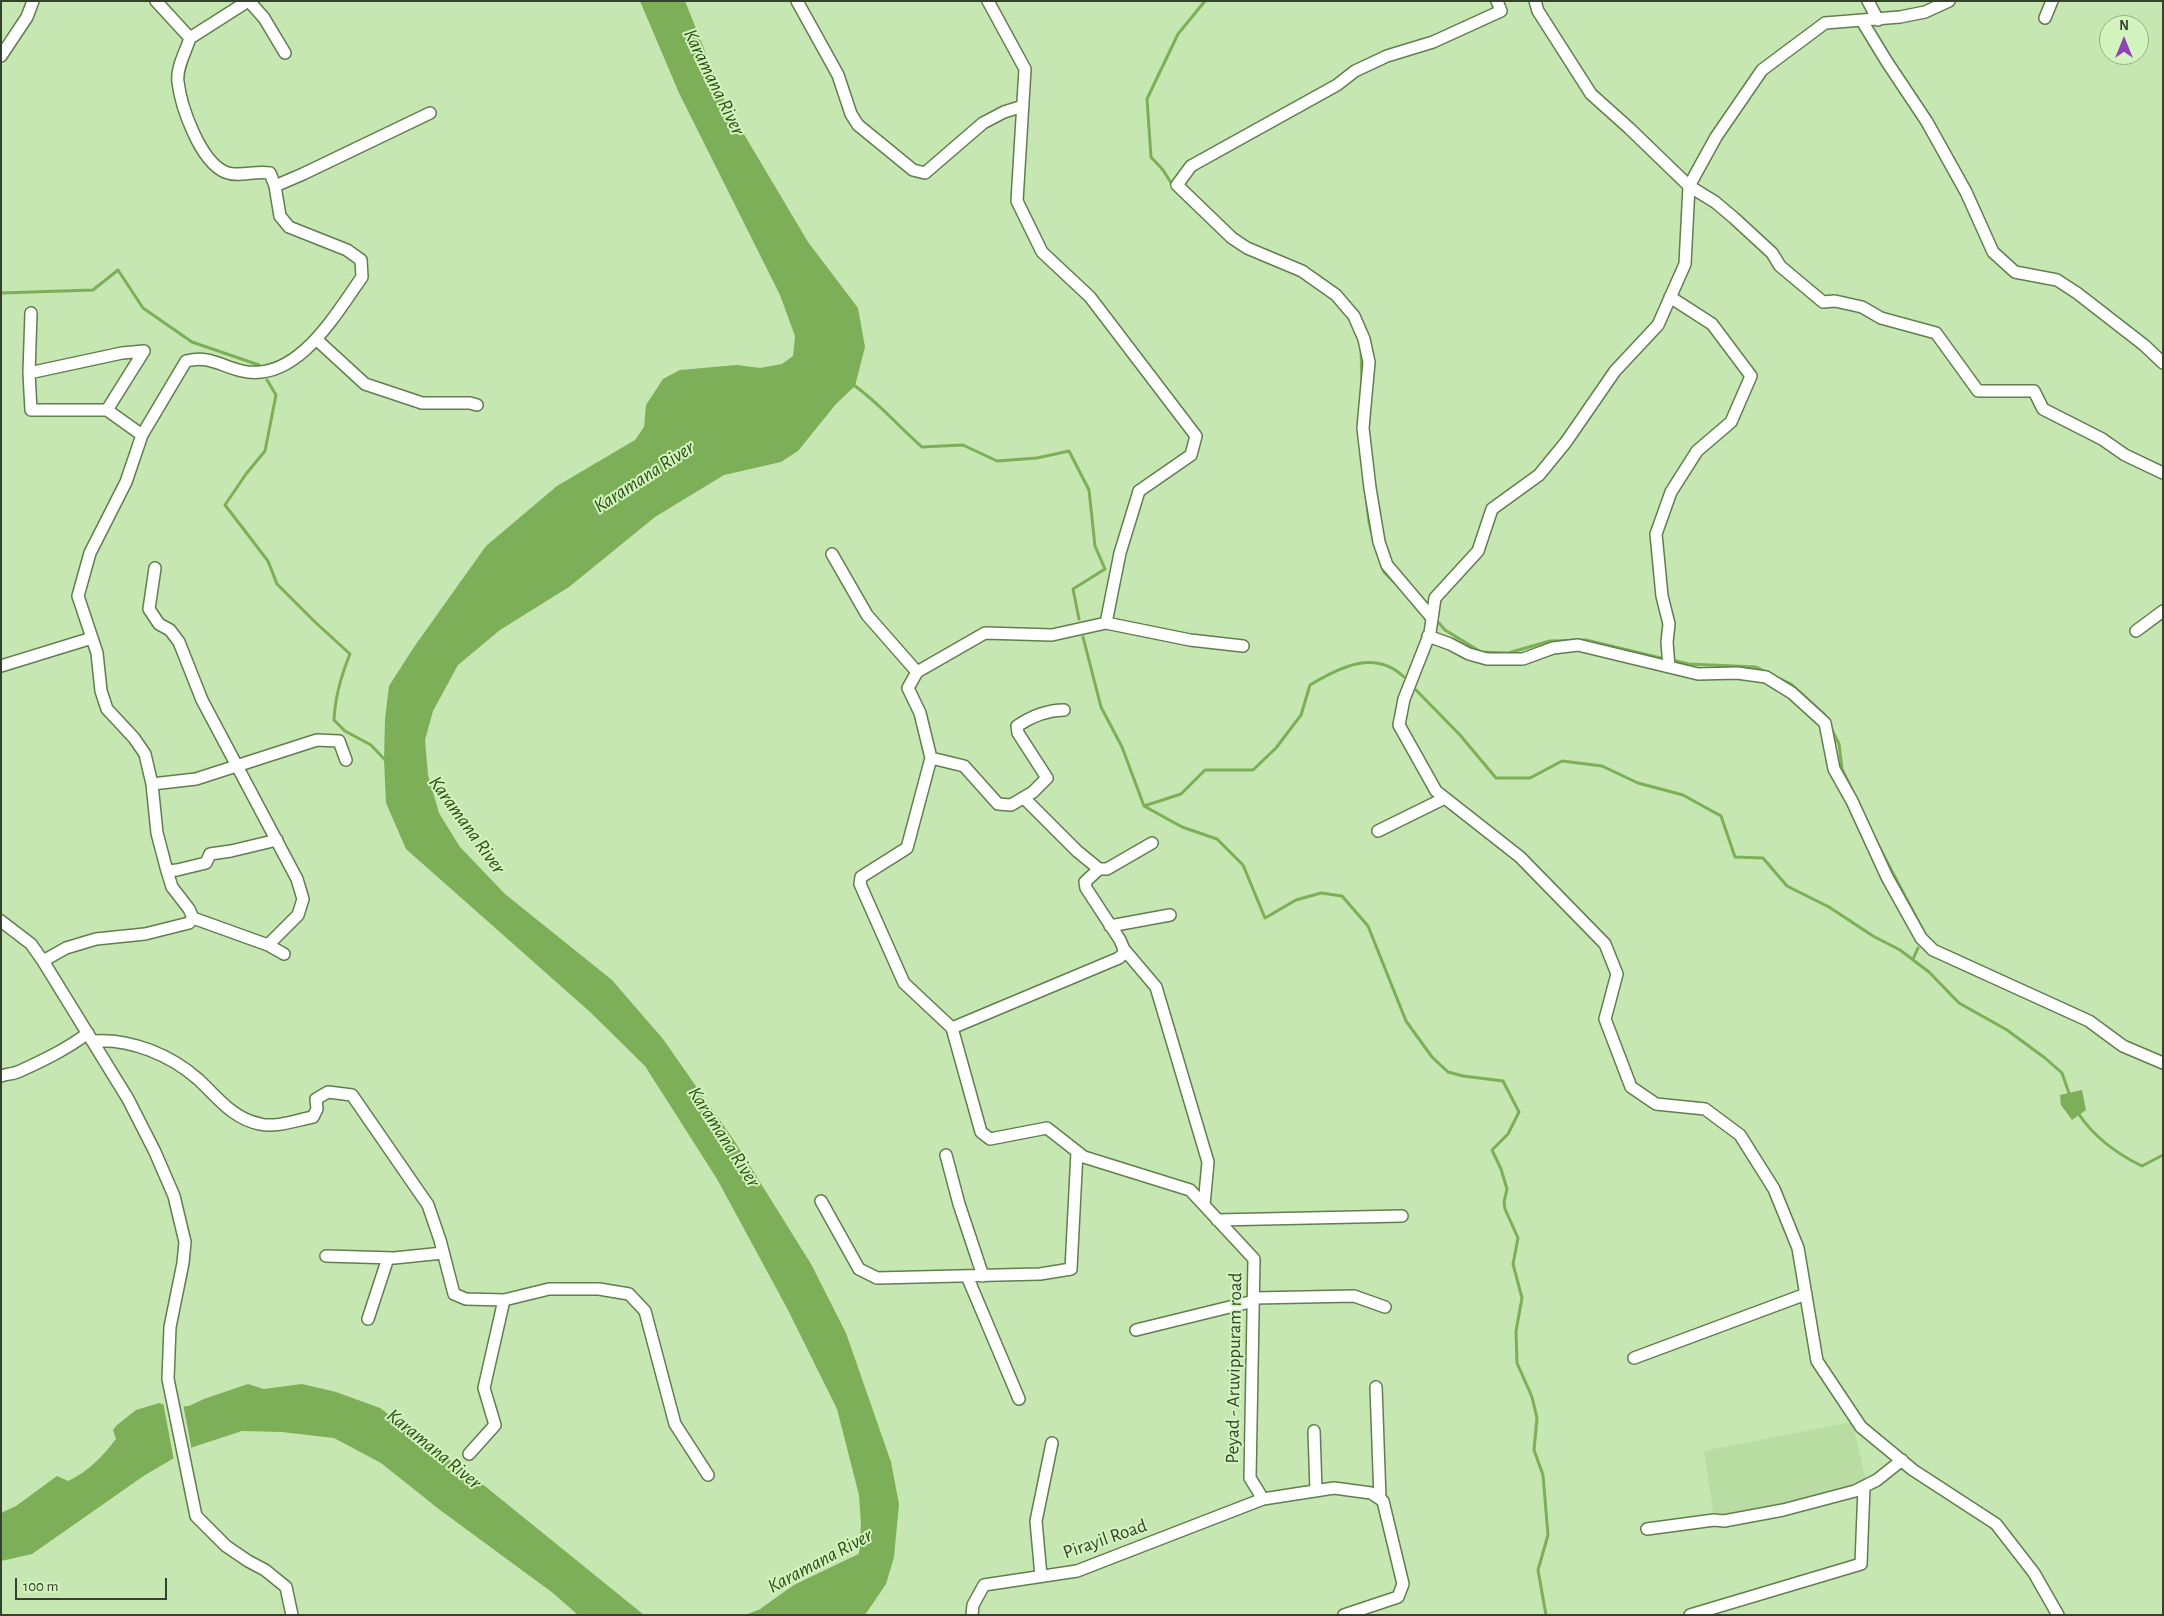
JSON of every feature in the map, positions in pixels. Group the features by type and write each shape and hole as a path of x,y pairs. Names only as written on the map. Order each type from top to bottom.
{"street":[{"path":"1,56 27,17 33,1"},
{"path":"156,1 190,38"},
{"path":"284,954 268,945 193,918 189,909 172,887 157,833 152,784 145,754 134,738 107,710 100,691 97,653 78,596 90,553 126,482 142,435 186,361 200,358 244,371 270,372 292,362 316,339 362,277 361,260 347,250 289,227 280,216 275,186 270,173 260,171 235,175 224,172 214,165 198,143 188,121 178,81 190,38 248,1 264,18 285,53"},
{"path":"797,1 838,75 851,114 858,125 913,170 925,173 983,123 1004,112 1023,106"},
{"path":"988,1 1025,69 1018,201 1042,252 1090,296 1196,436 1191,455 1139,491 1120,553 1106,623"},
{"path":"1432,618 1387,565 1379,542 1363,428 1369,362 1364,339 1354,316 1336,295 1302,271 1247,248 1232,238 1177,185 1191,166 1336,85 1355,71 1387,56 1433,42 1501,11 1497,1"},
{"path":"1535,1 1538,11 1591,94 1689,186 1734,218 1772,253 1780,266 1823,302 1835,301 1862,307 1881,318 1936,333 1978,391 2034,391 2043,409 2102,439 2125,455 2163,473"},
{"path":"1868,1 1878,20"},
{"path":"1949,1 1925,12 1878,20 1825,24 1762,70 1716,137 1689,186 1685,264 1658,325 1615,371 1566,442 1539,475 1492,509 1478,551 1435,598 1428,636 1404,699 1399,725 1436,791 1520,857 1605,944 1617,974 1605,1019 1631,1087 1656,1104 1704,1109 1740,1134 1774,1189 1798,1248 1817,1361 1861,1427 1902,1460 1996,1524 2034,1573 2058,1615"},
{"path":"2045,18 2052,1"},
{"path":"1862,21 1927,122 1966,192 1993,252 2015,272 2057,280 2077,293 2144,345 2163,363"},
{"path":"275,186 430,113"},
{"path":"1670,297 1712,324 1751,376 1731,422 1697,452 1671,492 1656,534 1662,596 1669,624 1668,653 1670,667"},
{"path":"31,313 29,373 31,410 107,410 142,435"},
{"path":"316,339 365,384 422,403 470,403 477,405"},
{"path":"29,373 122,353 144,351 107,410"},
{"path":"832,554 867,616 917,672"},
{"path":"155,568 149,609 159,624 170,630 179,642 202,700 297,879 303,899 298,915 268,945"},
{"path":"2136,631 2163,611"},
{"path":"1123,948 1125,952 1119,958 952,1028 904,983 860,884 861,877 907,848 931,758 920,713 908,688 917,672 985,633 1052,635 1106,623 1190,640 1243,646"},
{"path":"1428,636 1450,644 1469,654 1487,659 1523,659 1553,648 1578,646 1698,674 1737,673 1766,677 1792,693 1825,723 1834,769 1852,801 1887,877 1921,938 1933,950 2089,1021 2123,1046 2163,1063"},
{"path":"1,666 92,638"},
{"path":"931,758 964,766 998,804 1011,805 1033,792 1047,778 1018,733 1017,726 1030,717 1051,710 1064,710"},
{"path":"152,784 196,779 317,740 339,741 346,760"},
{"path":"1024,798 1077,851 1099,869 1107,869 1152,843"},
{"path":"1378,831 1446,798"},
{"path":"167,871 206,863 210,854 232,851 277,840"},
{"path":"1099,869 1085,882 1086,888 1123,948 1156,987 1208,1162 1204,1205"},
{"path":"1110,926 1170,915"},
{"path":"43,961 66,948 96,939 145,934 189,923 193,918"},
{"path":"1,921 31,944 43,961 128,1099 155,1152 174,1196 185,1242 183,1263 170,1326 168,1379 196,1516 226,1546 264,1570 286,1587 292,1615"},
{"name":"Peyad - Aruvippuram road","path":"952,1028 981,1132 990,1139 1047,1128 1084,1157 1190,1190 1254,1259 1250,1478 1263,1499"},
{"path":"1,1076 19,1072 33,1063 53,1056 90,1037 160,1053 197,1078 225,1107 260,1124 273,1125 313,1117 317,1109 316,1099 328,1092 352,1096 428,1205 454,1294 466,1300 504,1300 549,1289 599,1289 629,1294 645,1310 675,1424 708,1475"},
{"path":"821,1201 859,1269 877,1278 1040,1274 1071,1269 1078,1152"},
{"path":"946,1155 959,1204 983,1276"},
{"path":"1218,1220 1402,1216"},
{"path":"326,1256 388,1258 443,1253"},
{"path":"368,1320 388,1258"},
{"path":"967,1276 1020,1399"},
{"path":"1634,1358 1806,1294"},
{"path":"1136,1330 1254,1300 1354,1296 1386,1307"},
{"path":"469,1454 495,1425 484,1388 504,1300"},
{"path":"1376,1387 1380,1499"},
{"path":"1314,1431 1316,1491"},
{"path":"1041,1576 1036,1521 1052,1443"},
{"path":"1647,1529 1714,1520 1724,1521 1783,1510 1859,1489 1877,1480 1902,1460"},
{"path":"1263,1499 1334,1488 1370,1493 1384,1501 1403,1584 1398,1597 1344,1615"},
{"path":"1690,1615 1861,1564 1859,1489"},
{"name":"Pirayil Road","path":"972,1615 973,1605 984,1585 1078,1571 1263,1499"}],"shaded area":[{"path":"1852,1422 1868,1489 1714,1517 1704,1451"}],"water":[{"path":"640,1 685,1 726,104 808,242 858,308 865,347 855,386 836,404 798,451 781,462 724,475 655,517 569,587 500,630 458,665 433,711 425,740 428,775 439,813 460,847 505,894 612,980 663,1039 735,1142 811,1264 846,1333 891,1462 899,1504 894,1557 886,1584 865,1615 745,1615 847,1576 859,1555 861,1524 859,1495 837,1409 788,1310 717,1179 645,1066 589,1011 406,849 386,803 385,719 389,686 414,647 486,546 557,486 635,440 644,427 646,405 663,379 680,370 737,365 760,368 782,364 793,356 795,336 780,295 679,93"},
{"path":"2082,1090 2086,1110 2072,1120 2061,1105 2060,1095"},
{"path":"248,1384 264,1389 302,1384 336,1392 380,1408 486,1487 644,1615 578,1615 553,1593 440,1510 381,1463 334,1438 282,1432 242,1431 193,1447 145,1475 32,1554 1,1561 1,1513 16,1506 57,1476 68,1481 89,1468 116,1439 113,1430 117,1425 136,1410 159,1403 171,1407 189,1406"}],"pier":[{"path":"163,1402 171,1405 183,1404 192,1451 174,1461"}],"waterway":[{"path":"1173,186 1163,170 1151,157 1147,99 1178,34 1205,1"},
{"path":"1,293 93,290 118,270 143,308 192,342 259,365"},
{"path":"1361,349 1362,383"},
{"path":"267,380 276,395 265,451 246,474 225,505 268,561 277,584 350,654 339,686 334,720 345,731 371,745 386,761"},
{"path":"855,386 873,400 922,447 963,445 997,461 1037,458 1069,451 1089,490 1095,546 1105,569 1073,589 1079,619"},
{"path":"1366,496 1372,534"},
{"path":"1382,567 1384,572 1395,583"},
{"path":"1439,623 1445,630 1481,652 1508,653 1550,641 1586,640 1665,659"},
{"path":"1083,637 1101,707 1122,747 1144,806 1181,794 1205,770 1253,770 1276,748 1301,715 1310,685 1333,672 1345,667 1369,662 1393,669 1404,677"},
{"path":"1671,660 1689,664 1756,667 1768,673"},
{"path":"1774,676 1791,684 1826,718"},
{"path":"1416,690 1460,735 1496,778 1530,778 1562,761 1602,766 1638,783 1683,795 1721,816 1735,857 1763,858 1787,886 1829,907 1873,936 1900,950 1929,972 1959,1003 2007,1030 2045,1058 2062,1073 2070,1096"},
{"path":"1830,726 1839,744 1842,769 1853,792"},
{"path":"1144,806 1182,827 1217,839 1243,865 1265,918 1296,900 1321,893 1342,896 1368,926 1406,1021 1432,1057 1448,1072 1463,1076 1503,1081 1519,1112 1508,1134 1492,1150 1501,1169 1507,1189 1504,1202 1505,1209 1518,1238 1513,1264 1522,1298 1516,1331 1517,1363 1532,1397 1537,1418 1534,1450 1543,1475 1548,1535 1538,1570 1546,1615"},
{"path":"1875,839 1925,934"},
{"path":"1913,959 1918,948"},
{"path":"2078,1113 2091,1130 2107,1144 2142,1166 2163,1155"},
{"name":"Karamana River","path":"768,1615 799,1593 874,1557"}]}
